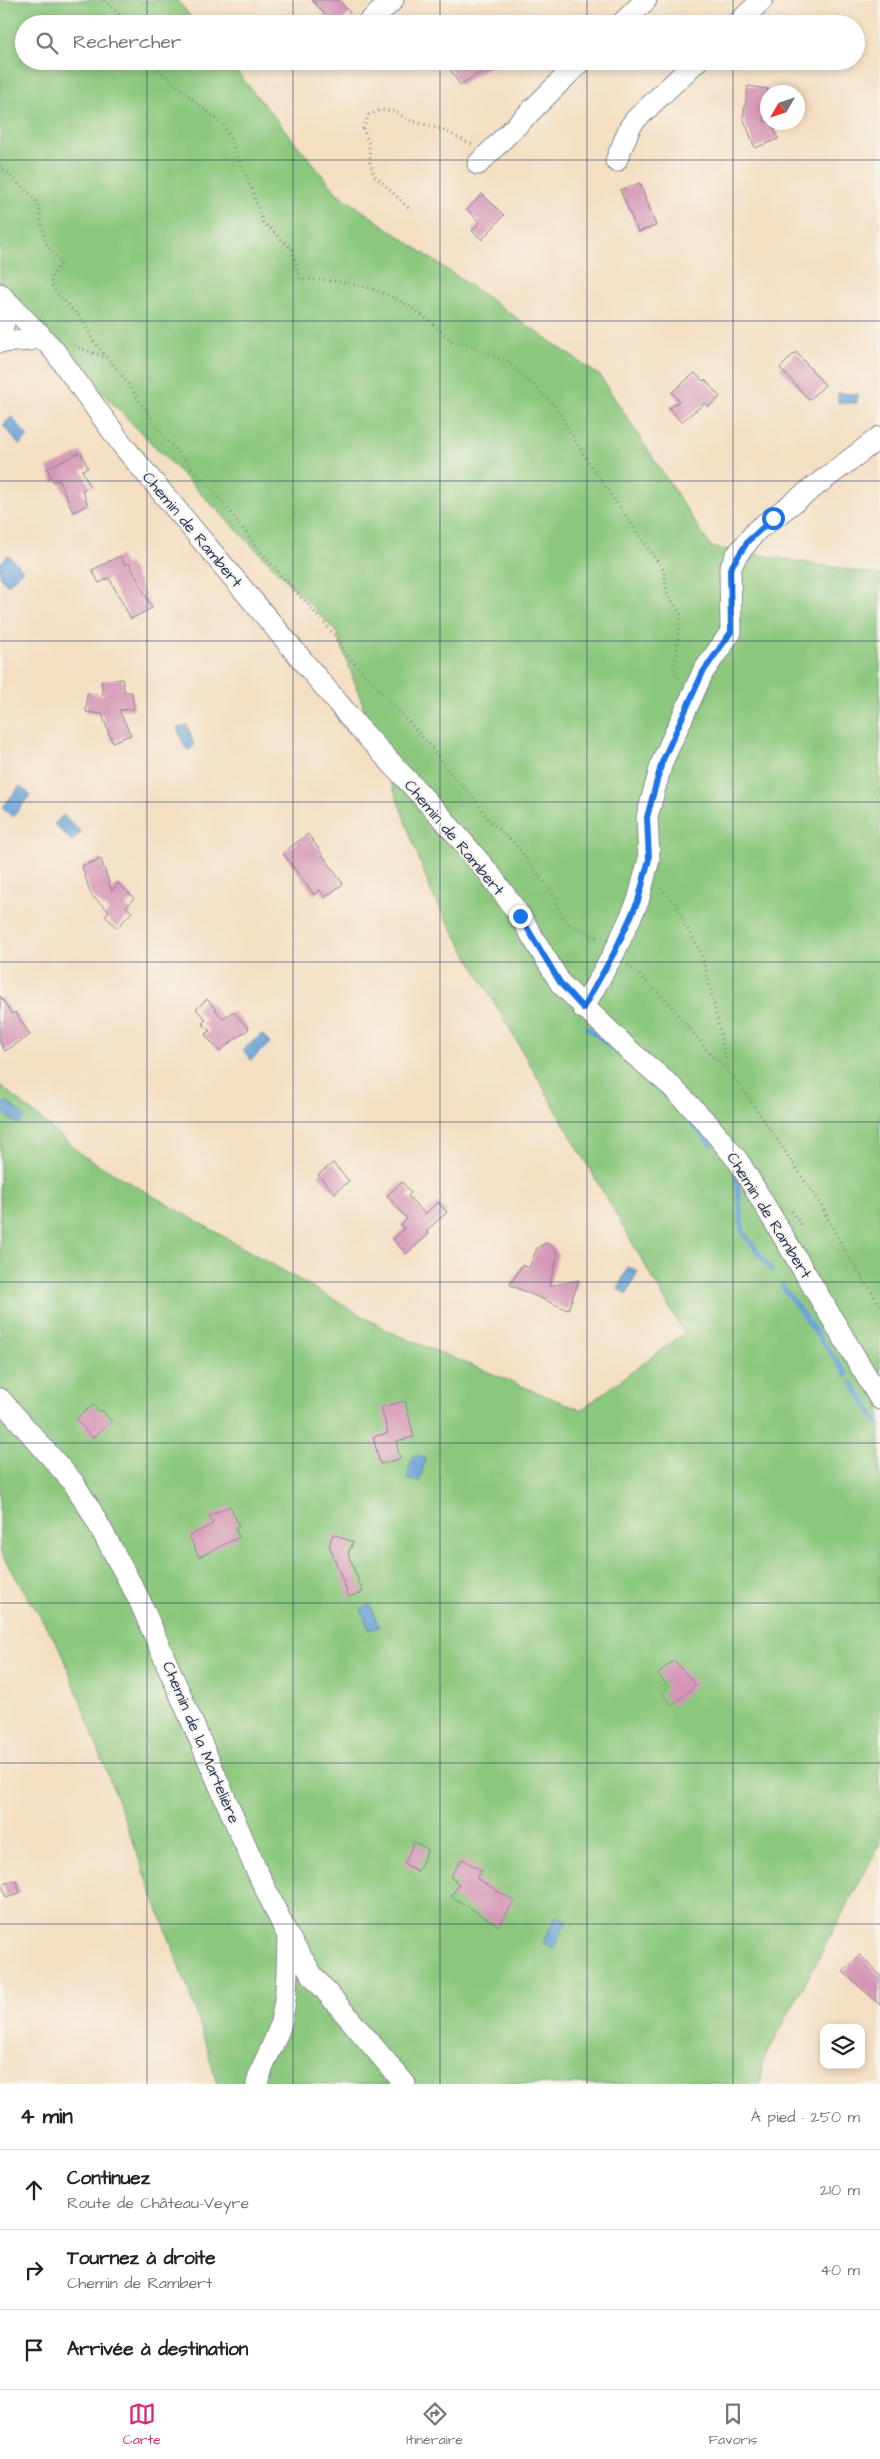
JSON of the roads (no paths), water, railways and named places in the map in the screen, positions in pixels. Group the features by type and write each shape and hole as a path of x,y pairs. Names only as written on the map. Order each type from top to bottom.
{"street":[{"path":"377,15 393,0"},
{"path":"630,15 646,0"},
{"path":"746,15 762,0"},
{"path":"484,159 572,70"},
{"path":"616,161 630,127 635,120 688,70"},
{"path":"0,337 7,310 6,299"},
{"name":"Chemin de Rambert","path":"6,299 53,349 124,447 359,728 444,820 489,874 520,916 561,984 583,1008 671,1086 707,1123 739,1162 880,1399"},
{"path":"0,342 30,340 39,332"},
{"path":"583,1008 614,953 638,901 649,859 647,817 662,762 703,672 731,632 730,569 736,556 757,530 880,437"},
{"name":"Chemin de la Martelière","path":"0,1399 73,1482 90,1509 138,1597 254,1864 288,1936 313,1976 405,2084"},
{"path":"257,2084 260,2072 280,2027 286,1993 288,1936"}],"water":[{"path":"838,393 857,394 857,403 838,403"},
{"path":"12,417 28,437 19,445 3,425"},
{"path":"8,555 23,570 8,585 0,577 0,563"},
{"path":"187,725 194,745 190,750 185,748 177,728"},
{"path":"20,786 30,795 13,817 2,808"},
{"path":"63,815 81,832 72,841 54,824"},
{"path":"262,1034 270,1043 251,1060 243,1050"},
{"path":"6,1101 25,1117 18,1125 0,1109"},
{"path":"628,1267 638,1271 627,1294 618,1289"},
{"path":"413,1455 426,1458 419,1482 407,1479"},
{"path":"370,1605 379,1627 369,1630 361,1609"},
{"path":"556,1916 567,1920 554,1948 543,1943"}],"waterway":[{"path":"588,1028 615,1050"},
{"path":"657,1087 674,1104"},
{"path":"685,1115 711,1145"},
{"path":"736,1174 743,1232 771,1270"},
{"path":"782,1286 847,1375"},
{"path":"852,1383 880,1426"}]}
